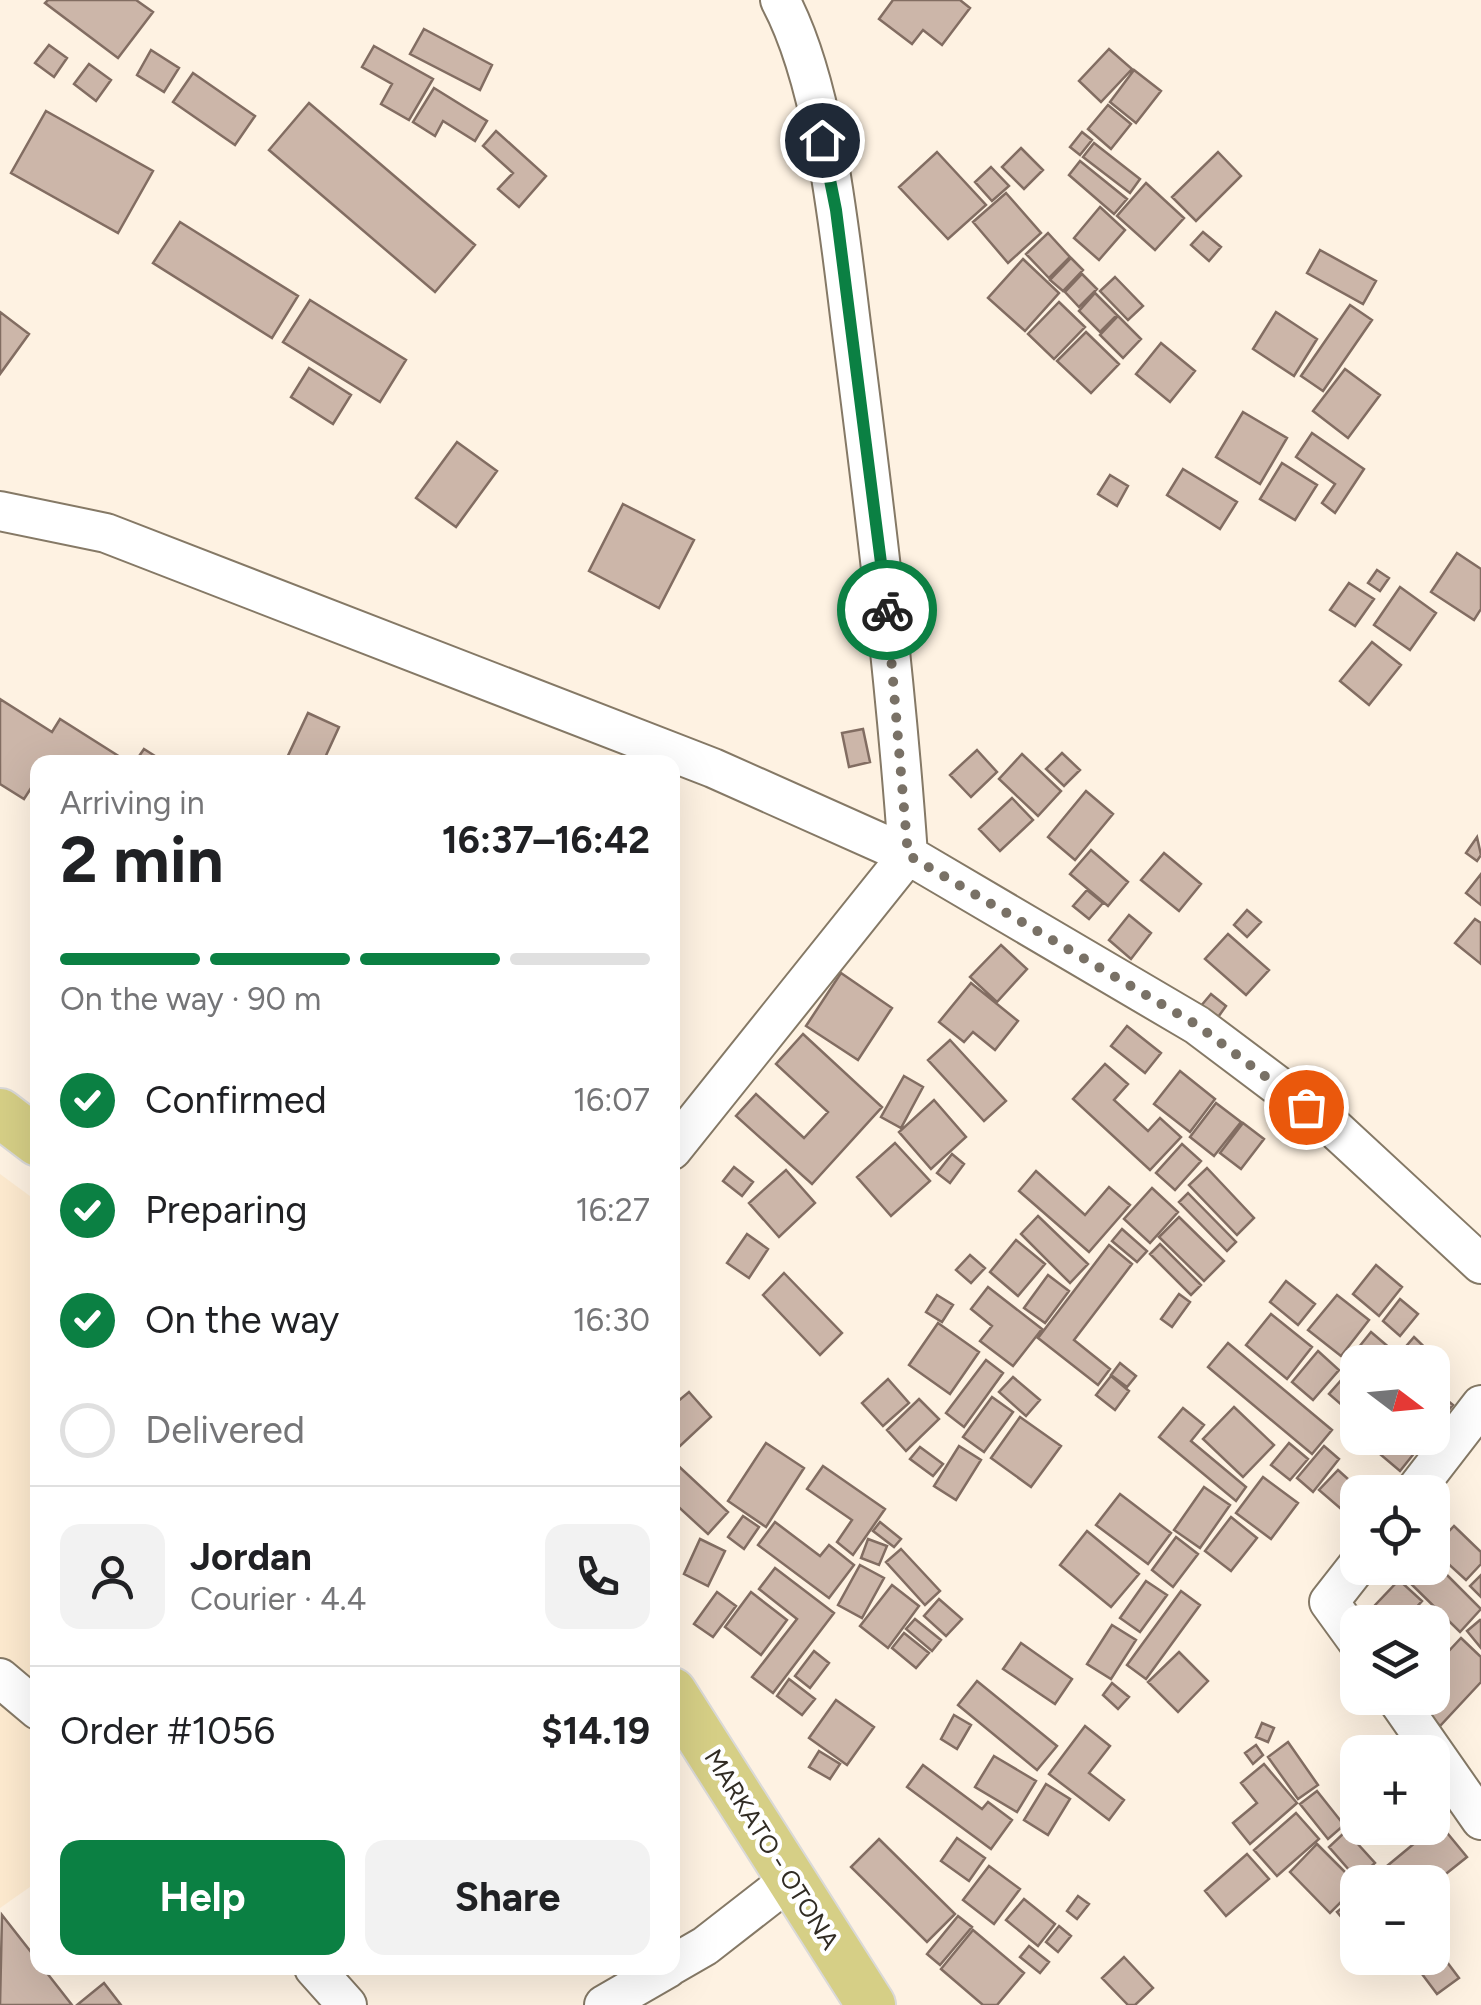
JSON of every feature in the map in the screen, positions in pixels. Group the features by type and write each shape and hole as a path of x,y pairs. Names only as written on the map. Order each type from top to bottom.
{"main road":[{"path":"0,1113 30,1136"},
{"name":"MARKATO - OTONA","path":"680,1705 871,2005"}],"street":[{"path":"680,1140 908,855 895,668 836,210 799,36 780,0"},
{"path":"0,512 106,533 679,755"},
{"path":"680,755 908,855 1197,1025 1334,1128 1481,1264"},
{"path":"1427,1475 1481,1405"},
{"path":"1340,1616 1330,1602 1343,1585"},
{"path":"0,1678 30,1703"},
{"path":"1408,1715 1481,1820"},
{"path":"680,1960 705,1946 791,1879"},
{"path":"320,1975 347,2005"},
{"path":"604,2005 655,1975"}],"shaded area":[{"path":"0,1174 30,1196 30,1887 0,1908"}],"building":[{"path":"136,0 153,12 118,58 45,3"},
{"path":"893,0 960,0 970,8 942,45 923,30 912,44 879,19"},
{"path":"424,29 492,65 480,90 410,54"},
{"path":"49,45 67,58 54,77 35,63"},
{"path":"374,46 433,79 409,120 381,104 392,84 362,67"},
{"path":"1109,49 1132,69 1101,102 1079,81"},
{"path":"151,50 179,68 164,92 137,75"},
{"path":"89,64 111,80 96,101 74,84"},
{"path":"1134,70 1161,91 1136,123 1110,102"},
{"path":"193,73 255,116 235,145 173,102"},
{"path":"434,88 487,121 475,141 443,121 435,136 413,122"},
{"path":"309,103 475,245 435,292 269,150"},
{"path":"1108,105 1131,124 1111,149 1088,129"},
{"path":"46,111 153,171 118,233 11,173"},
{"path":"496,131 546,176 519,207 498,189 513,173 483,146"},
{"path":"1082,132 1092,140 1080,155 1070,147"},
{"path":"1094,143 1140,179 1130,193 1083,157"},
{"path":"1021,148 1043,170 1024,189 1002,167"},
{"path":"937,152 986,205 948,239 899,187"},
{"path":"1218,152 1241,176 1196,221 1172,197"},
{"path":"1080,161 1127,199 1114,214 1069,175"},
{"path":"991,167 1009,186 992,201 975,182"},
{"path":"1146,183 1184,218 1155,250 1117,216"},
{"path":"1006,193 1041,233 1008,263 973,222"},
{"path":"1100,207 1125,230 1099,260 1074,238"},
{"path":"180,222 298,296 272,338 153,263"},
{"path":"1203,232 1221,247 1209,261 1191,245"},
{"path":"1048,233 1070,257 1049,278 1026,254"},
{"path":"1320,250 1376,281 1363,304 1307,273"},
{"path":"1071,258 1083,270 1063,291 1050,280"},
{"path":"1023,259 1059,293 1025,331 988,298"},
{"path":"1082,274 1097,289 1079,307 1065,292"},
{"path":"1115,277 1143,306 1128,320 1100,291"},
{"path":"1095,293 1117,315 1100,332 1079,311"},
{"path":"310,300 406,360 380,402 283,342"},
{"path":"1059,302 1085,327 1054,359 1028,334"},
{"path":"1350,305 1372,320 1323,391 1301,376"},
{"path":"0,312 29,334 0,374"},
{"path":"1276,312 1317,339 1294,376 1253,349"},
{"path":"1118,316 1141,339 1123,358 1100,335"},
{"path":"1086,332 1119,364 1091,393 1057,361"},
{"path":"1161,343 1195,371 1170,402 1136,374"},
{"path":"309,368 351,395 333,424 291,397"},
{"path":"1345,369 1380,395 1348,438 1313,411"},
{"path":"1243,412 1287,438 1260,484 1216,457"},
{"path":"1312,433 1364,469 1335,513 1322,503 1335,484 1296,457"},
{"path":"457,442 497,471 456,527 416,498"},
{"path":"1282,463 1317,485 1295,520 1260,499"},
{"path":"1183,469 1237,502 1220,529 1167,495"},
{"path":"1110,475 1128,486 1117,506 1098,494"},
{"path":"623,504 694,540 659,608 589,571"},
{"path":"1457,553 1481,569 1481,609 1474,620 1431,592"},
{"path":"1377,570 1389,578 1380,591 1368,583"},
{"path":"1349,583 1374,599 1355,626 1330,610"},
{"path":"1400,587 1436,613 1410,650 1374,625"},
{"path":"1372,642 1401,665 1369,705 1340,681"},
{"path":"0,699 52,732 60,719 117,755 30,755 30,790 24,799 0,784"},
{"path":"308,713 339,727 326,755 288,755"},
{"path":"863,729 870,762 849,767 842,733"},
{"path":"977,750 997,772 971,797 950,775"},
{"path":"1062,753 1080,770 1064,786 1046,769"},
{"path":"1022,754 1061,791 1038,816 999,779"},
{"path":"1086,791 1113,814 1075,860 1048,837"},
{"path":"1012,798 1033,820 1000,851 979,829"},
{"path":"1477,837 1481,855 1477,861 1466,853"},
{"path":"1091,850 1128,882 1108,906 1070,874"},
{"path":"1164,853 1201,884 1179,911 1141,880"},
{"path":"1481,874 1481,905 1466,893"},
{"path":"1087,890 1103,903 1089,919 1073,906"},
{"path":"1247,910 1261,922 1247,937 1234,925"},
{"path":"1129,915 1151,933 1131,959 1109,940"},
{"path":"1475,919 1481,923 1481,964 1455,943"},
{"path":"1228,934 1269,970 1246,995 1205,959"},
{"path":"1001,945 1027,969 997,1002 970,977"},
{"path":"841,973 892,1008 858,1060 806,1026"},
{"path":"971,983 1018,1021 995,1050 973,1032 964,1042 939,1022"},
{"path":"1211,994 1226,1006 1216,1020 1200,1007"},
{"path":"1127,1026 1161,1053 1145,1073 1111,1046"},
{"path":"803,1034 882,1107 812,1184 736,1116 756,1094 804,1138 828,1112 776,1064"},
{"path":"950,1040 1006,1101 984,1121 928,1060"},
{"path":"1105,1064 1128,1084 1114,1100 1148,1131 1160,1118 1181,1137 1150,1170 1073,1099"},
{"path":"1180,1071 1215,1099 1190,1132 1154,1104"},
{"path":"904,1076 923,1087 901,1128 881,1117"},
{"path":"934,1100 966,1137 931,1169 899,1132"},
{"path":"1216,1103 1241,1122 1214,1156 1190,1137"},
{"path":"1243,1123 1264,1139 1241,1169 1220,1153"},
{"path":"895,1143 930,1181 891,1216 857,1177"},
{"path":"1182,1144 1201,1161 1175,1190 1156,1173"},
{"path":"952,1154 964,1164 950,1183 937,1173"},
{"path":"734,1167 753,1182 742,1196 723,1181"},
{"path":"1207,1168 1254,1218 1237,1235 1189,1185"},
{"path":"786,1170 815,1203 779,1237 749,1203"},
{"path":"1036,1171 1085,1215 1109,1187 1130,1205 1089,1252 1019,1191"},
{"path":"1152,1188 1178,1212 1150,1243 1124,1219"},
{"path":"1188,1193 1236,1242 1227,1251 1179,1202"},
{"path":"1038,1216 1088,1264 1070,1283 1021,1234"},
{"path":"1179,1217 1224,1261 1204,1281 1159,1237"},
{"path":"1122,1229 1147,1251 1137,1262 1112,1241"},
{"path":"747,1234 768,1249 749,1278 727,1263"},
{"path":"1016,1240 1045,1264 1018,1296 990,1272"},
{"path":"1160,1244 1201,1285 1191,1295 1150,1254"},
{"path":"1109,1245 1132,1264 1074,1340 1110,1369 1098,1385 1038,1338"},
{"path":"970,1255 985,1268 971,1283 956,1270"},
{"path":"1376,1265 1402,1287 1379,1316 1353,1294"},
{"path":"784,1273 842,1333 820,1355 763,1295"},
{"path":"1048,1275 1069,1291 1045,1323 1024,1308"},
{"path":"1286,1281 1315,1304 1298,1325 1270,1302"},
{"path":"988,1287 1042,1329 1013,1366 980,1341 992,1326 971,1309"},
{"path":"1179,1294 1190,1302 1172,1327 1161,1319"},
{"path":"937,1295 953,1305 942,1322 926,1312"},
{"path":"1337,1295 1369,1320 1350,1345 1340,1345 1340,1355 1308,1330"},
{"path":"1400,1299 1418,1314 1400,1336 1383,1321"},
{"path":"1271,1314 1312,1347 1287,1379 1246,1345"},
{"path":"938,1323 979,1352 950,1394 909,1365"},
{"path":"1371,1332 1386,1345 1361,1345"},
{"path":"1228,1343 1332,1430 1312,1454 1208,1367"},
{"path":"1318,1351 1339,1370 1313,1400 1292,1382"},
{"path":"986,1360 1003,1373 964,1427 946,1413"},
{"path":"1120,1363 1136,1376 1127,1387 1111,1375"},
{"path":"1111,1376 1129,1391 1115,1410 1096,1395"},
{"path":"1013,1377 1040,1400 1026,1416 999,1392"},
{"path":"888,1379 909,1403 883,1426 862,1403"},
{"path":"1340,1381 1340,1403 1329,1394"},
{"path":"689,1392 711,1417 680,1446 680,1400"},
{"path":"992,1397 1013,1412 984,1452 963,1437"},
{"path":"919,1399 939,1419 906,1451 887,1430"},
{"path":"1234,1407 1274,1445 1243,1477 1203,1439"},
{"path":"1183,1408 1204,1425 1191,1441 1246,1487 1236,1501 1159,1437"},
{"path":"1020,1417 1061,1446 1031,1487 991,1458"},
{"path":"766,1443 804,1468 766,1527 728,1501"},
{"path":"1289,1443 1308,1459 1290,1480 1271,1465"},
{"path":"959,1446 981,1460 956,1500 934,1486"},
{"path":"1324,1446 1339,1459 1313,1492 1297,1478"},
{"path":"920,1447 943,1464 933,1476 910,1459"},
{"path":"1381,1455 1413,1455 1400,1471"},
{"path":"823,1466 885,1509 853,1555 837,1542 852,1520 807,1489"},
{"path":"680,1467 728,1512 708,1534 680,1508"},
{"path":"1338,1470 1344,1475 1340,1475 1340,1508 1319,1490"},
{"path":"1263,1477 1298,1503 1271,1539 1236,1513"},
{"path":"1204,1487 1230,1505 1200,1548 1174,1530"},
{"path":"1120,1494 1171,1533 1148,1564 1096,1525"},
{"path":"743,1516 759,1527 744,1549 728,1537"},
{"path":"1231,1517 1257,1538 1231,1571 1205,1551"},
{"path":"775,1522 820,1556 829,1545 854,1565 829,1598 758,1545"},
{"path":"880,1522 901,1539 894,1547 873,1531"},
{"path":"1454,1526 1481,1552 1481,1564 1466,1580 1450,1565 1450,1530"},
{"path":"1087,1531 1139,1574 1111,1607 1060,1565"},
{"path":"1176,1537 1198,1554 1173,1587 1152,1570"},
{"path":"700,1539 725,1551 708,1586 684,1574"},
{"path":"868,1539 887,1546 879,1565 861,1558"},
{"path":"901,1549 940,1591 925,1605 886,1562"},
{"path":"860,1565 884,1578 862,1618 838,1605"},
{"path":"775,1568 834,1613 773,1693 752,1677 797,1619 759,1589"},
{"path":"1481,1575 1481,1597 1470,1586"},
{"path":"1450,1578 1481,1609 1460,1632 1450,1622 1450,1605 1433,1605 1412,1585 1450,1585"},
{"path":"1146,1581 1167,1595 1140,1632 1120,1618"},
{"path":"892,1585 919,1606 888,1648 860,1626"},
{"path":"1394,1585 1404,1585 1422,1601 1418,1605 1375,1605"},
{"path":"1181,1591 1200,1605 1146,1679 1127,1665"},
{"path":"717,1592 736,1606 713,1637 694,1624"},
{"path":"751,1592 787,1620 761,1655 725,1627"},
{"path":"939,1599 962,1619 946,1636 924,1616"},
{"path":"915,1619 941,1640 932,1651 906,1629"},
{"path":"1481,1621 1481,1648 1467,1631"},
{"path":"1112,1625 1136,1640 1111,1679 1087,1664"},
{"path":"904,1633 929,1653 916,1668 892,1648"},
{"path":"1461,1638 1481,1657 1481,1682 1440,1726 1428,1715 1450,1715 1450,1650"},
{"path":"1021,1643 1072,1679 1055,1704 1003,1669"},
{"path":"814,1651 829,1663 810,1688 795,1676"},
{"path":"1179,1652 1208,1681 1178,1712 1148,1682"},
{"path":"789,1679 815,1699 802,1715 777,1696"},
{"path":"977,1681 1057,1746 1037,1770 958,1705"},
{"path":"1112,1683 1129,1697 1118,1709 1103,1695"},
{"path":"836,1700 874,1727 847,1765 809,1738"},
{"path":"954,1715 971,1725 957,1749 941,1739"},
{"path":"1262,1723 1274,1728 1268,1742 1256,1737"},
{"path":"1085,1726 1110,1746 1089,1773 1124,1800 1109,1820 1049,1774"},
{"path":"1288,1742 1318,1785 1298,1799 1268,1757"},
{"path":"1256,1745 1263,1755 1253,1764 1245,1753"},
{"path":"819,1751 840,1764 830,1779 809,1767"},
{"path":"994,1756 1036,1781 1017,1812 975,1787"},
{"path":"1264,1764 1297,1803 1250,1844 1233,1823 1257,1803 1241,1783"},
{"path":"923,1765 982,1809 988,1802 1012,1820 991,1849 907,1787"},
{"path":"1046,1784 1070,1799 1048,1835 1024,1820"},
{"path":"1317,1791 1340,1820 1340,1828 1328,1839 1300,1804"},
{"path":"1296,1813 1319,1839 1277,1876 1254,1850"},
{"path":"1450,1836 1467,1857 1450,1871 1450,1865 1388,1865 1412,1845 1450,1845"},
{"path":"1340,1837 1340,1845 1359,1845 1375,1863 1345,1865 1329,1847"},
{"path":"957,1838 985,1858 969,1881 941,1861"},
{"path":"879,1839 955,1914 927,1942 851,1867"},
{"path":"1317,1844 1340,1867 1340,1903 1330,1913 1290,1872"},
{"path":"1247,1854 1269,1879 1226,1916 1205,1891"},
{"path":"989,1866 1020,1889 994,1924 963,1900"},
{"path":"1078,1896 1089,1904 1077,1919 1067,1911"},
{"path":"1024,1899 1055,1924 1038,1946 1006,1920"},
{"path":"2,1915 30,1951 30,1975 48,1975 72,2005 0,2005"},
{"path":"958,1916 972,1927 940,1965 927,1954"},
{"path":"1059,1926 1071,1936 1058,1952 1046,1942"},
{"path":"973,1930 1024,1973 997,2005 983,2005 941,1969"},
{"path":"1029,1946 1049,1962 1040,1973 1020,1957"},
{"path":"1124,1957 1153,1988 1135,2005 1128,2005 1102,1978"},
{"path":"1450,1966 1459,1978 1437,1994 1423,1975 1450,1975"},
{"path":"104,1983 121,2005 77,2005"}],"way so far":[{"path":"887,610 895,668 908,855 1197,1025 1306,1107"}],"route":[{"path":"822,140 836,210 887,610"}]}
